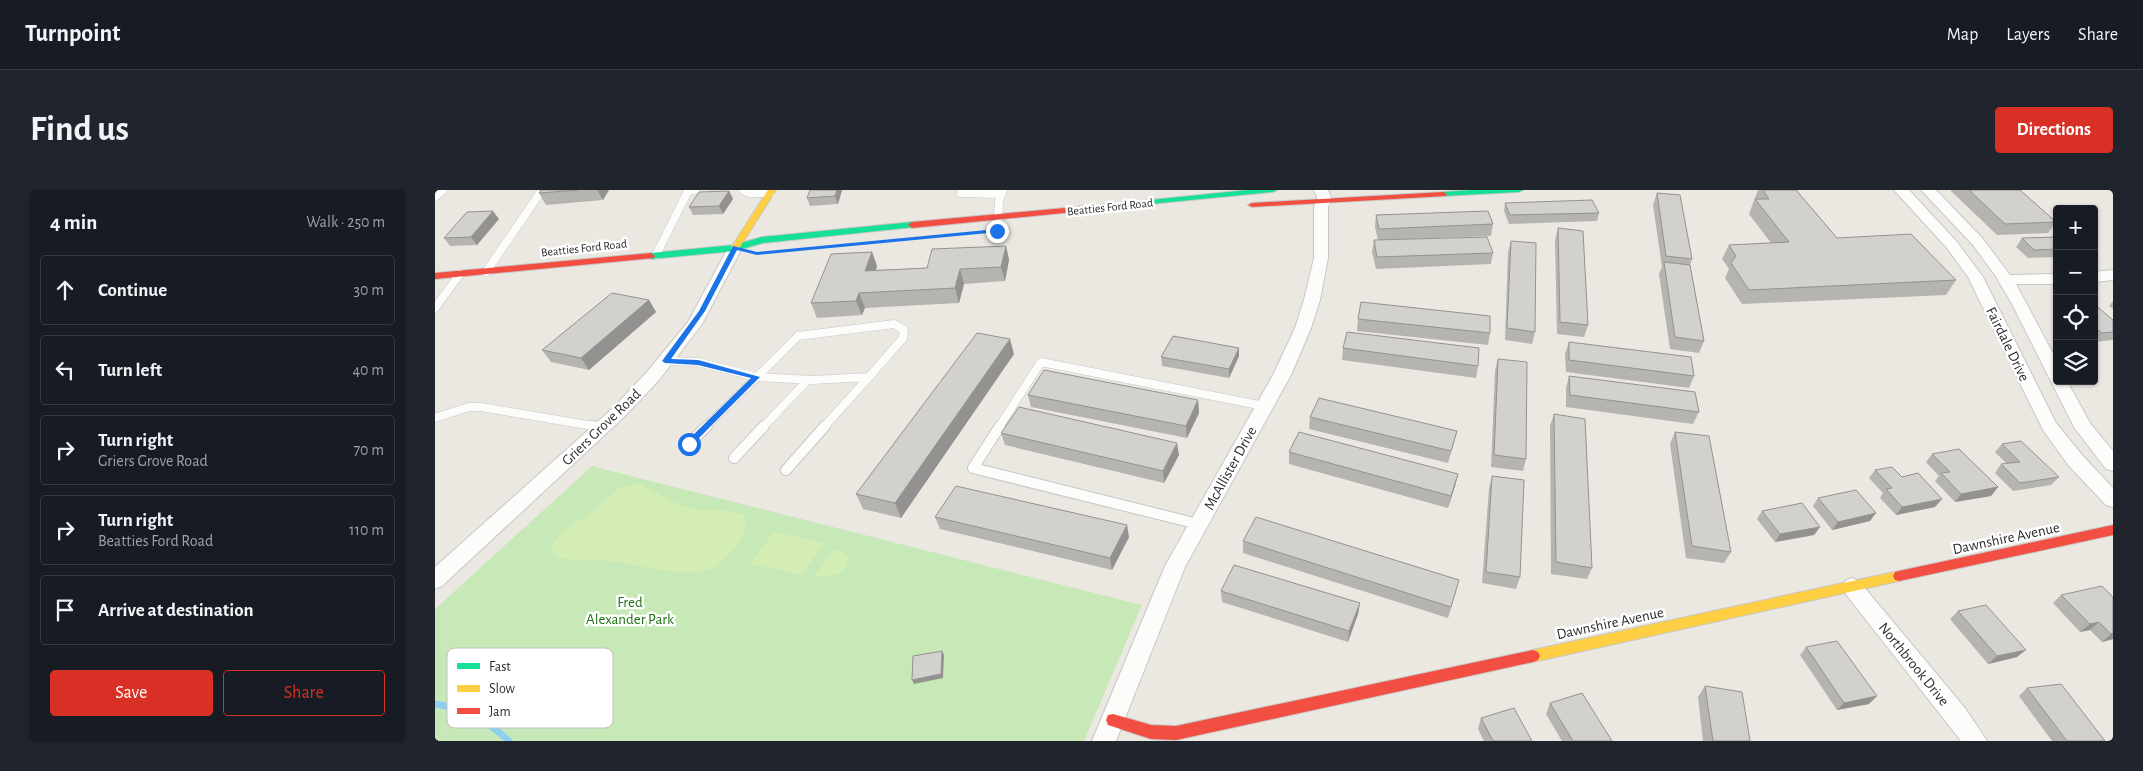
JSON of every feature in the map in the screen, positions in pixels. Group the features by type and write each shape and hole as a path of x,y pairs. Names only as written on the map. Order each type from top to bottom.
{"main road":[{"name":"Beatties Ford Road","path":"435,276 735,248 762,240 1273,190"},
{"path":"1237,206 1323,195 1519,190"},
{"path":"735,248 771,191"},
{"name":"Beatties Ford Road","path":"735,248 757,254"},
{"name":"Dawnshire Avenue","path":"1109,730 1177,733 2113,530"}],"street":[{"name":"Fairdale Drive","path":"1901,190 1926,215 1975,278 2049,426 2076,461 2113,500"},
{"name":"Fairdale Drive","path":"1928,190 1964,226 1992,260 2022,308 2053,372"},
{"name":"McAllister Drive","path":"1109,730 1175,566 1294,350 1312,300 1321,258 1321,206 1323,195"},
{"name":"Griers Grove Road","path":"435,580 602,428 639,391 665,361 702,311 735,248"},
{"path":"1962,259 1992,260"},
{"path":"2098,277 2113,275"},
{"path":"2005,280 2053,279"},
{"path":"2011,348 2043,352"},
{"name":"Fairdale Drive","path":"2060,385 2083,427 2113,464"},
{"name":"Northbrook Drive","path":"1852,587 1975,741"}],"lane":[{"path":"435,197 443,190"},
{"path":"486,272 541,190"},
{"path":"656,255 689,191 695,190"},
{"path":"743,190 749,193 771,191"},
{"path":"961,191 1002,192 998,218"},
{"path":"435,308 460,274"},
{"path":"689,444 797,336 871,326 894,324 900,326 904,330 903,338 786,470"},
{"path":"665,361 698,362 757,377 807,381 869,377"},
{"path":"1198,524 973,468 1041,362 1264,406"},
{"path":"734,458 807,381"},
{"path":"435,418 469,407 481,407 602,428"}],"green space":[{"name":"Fred Alexander Park","path":"592,466 1142,605 1084,741 435,741 435,609"},
{"path":"638,483 681,506 702,510 726,510 744,515 745,529 740,541 716,566 708,570 692,572 669,571 611,561 575,560 554,556 551,549 559,535 593,511 616,490"},
{"path":"774,532 825,543 801,575 750,564"},
{"path":"834,549 842,551 848,556 845,567 837,574 815,576"}],"building":[{"path":"541,190 578,190 539,193"},
{"path":"810,190 837,190 835,196 807,198"},
{"path":"1763,190 1796,190 1837,238 1911,234 1956,280 1749,290 1731,263 1736,256 1729,245 1789,242 1755,199 1769,199"},
{"path":"1969,190 2020,190 2053,219 2053,222 2005,224"},
{"path":"729,191 719,206 689,207 699,192"},
{"path":"1657,193 1680,195 1692,259 1666,256"},
{"path":"1592,200 1599,213 1510,215 1505,203"},
{"path":"493,211 471,237 444,238 467,212"},
{"path":"1488,211 1493,224 1379,229 1376,215"},
{"path":"1558,228 1583,231 1588,325 1560,322"},
{"path":"1487,237 1493,253 1377,257 1374,240"},
{"path":"2053,237 2053,249 2034,250 2022,238"},
{"path":"1511,241 1536,243 1535,332 1507,328"},
{"path":"1006,246 1001,267 960,269 955,288 859,293 856,301 811,303 831,254 872,252 865,271 927,268 932,249"},
{"path":"1664,262 1690,265 1704,341 1675,337"},
{"path":"612,293 649,300 581,358 542,350"},
{"path":"1361,302 1490,316 1490,333 1358,319"},
{"path":"2098,307 2113,320 2113,332 2102,333 2098,330"},
{"path":"1347,332 1479,348 1478,366 1343,348"},
{"path":"977,333 1010,339 895,503 856,494"},
{"path":"1173,336 1239,348 1229,369 1161,357"},
{"path":"1569,342 1691,357 1694,376 1569,360"},
{"path":"1498,359 1527,362 1526,459 1494,455"},
{"path":"1044,370 1198,400 1186,426 1028,395"},
{"path":"1569,376 1695,392 1699,412 1570,395"},
{"path":"1319,398 1457,431 1451,451 1310,417"},
{"path":"1019,407 1177,443 1163,471 1001,433"},
{"path":"1554,414 1585,419 1592,568 1556,562"},
{"path":"1299,432 1458,474 1451,496 1289,452"},
{"path":"1675,432 1709,436 1731,552 1692,546"},
{"path":"2021,441 2059,477 2020,483 2001,464 2020,462 2002,444"},
{"path":"1959,449 1998,487 1961,494 1941,473 1950,472 1932,454"},
{"path":"1892,467 1902,477 1918,473 1942,499 1902,507 1886,489 1892,488 1875,470"},
{"path":"1492,476 1524,480 1520,577 1486,572"},
{"path":"956,486 1127,525 1110,558 935,517"},
{"path":"1856,490 1876,513 1838,522 1818,498"},
{"path":"1802,503 1820,527 1780,534 1762,511"},
{"path":"1256,517 1459,580 1451,607 1243,541"},
{"path":"1234,565 1360,603 1349,631 1221,591"},
{"path":"2102,586 2113,597 2113,633 2111,634 2099,622 2090,624 2061,595"},
{"path":"1986,605 2026,650 1997,656 1958,611"},
{"path":"1837,641 1877,696 1844,703 1806,647"},
{"path":"942,651 941,674 912,680 913,656"},
{"path":"2061,684 2105,741 2067,741 2027,688"},
{"path":"1705,686 1742,692 1750,741 1713,741"},
{"path":"1582,693 1612,741 1573,741 1550,703"},
{"path":"1514,708 1532,741 1493,741 1481,718"}],"waterway":[{"path":"435,704 447,707"},
{"path":"494,728 509,741"}],"traffic: fast":[{"path":"1150,202 1273,190"},
{"path":"1443,194 1519,190"},
{"path":"651,256 735,248 762,240 912,225"}],"traffic: slow":[{"path":"735,248 772,190"},
{"path":"1533,656 1899,576"}],"traffic: jam":[{"path":"1252,205 1443,194"},
{"path":"912,225 1150,202"},
{"path":"435,276 651,256"},
{"path":"1899,576 2113,530"},
{"path":"1113,720 1151,732 1176,733 1533,656"}],"route":[{"path":"689,444 757,377 698,362 665,361 702,311 735,248 757,254 997,231"}]}
